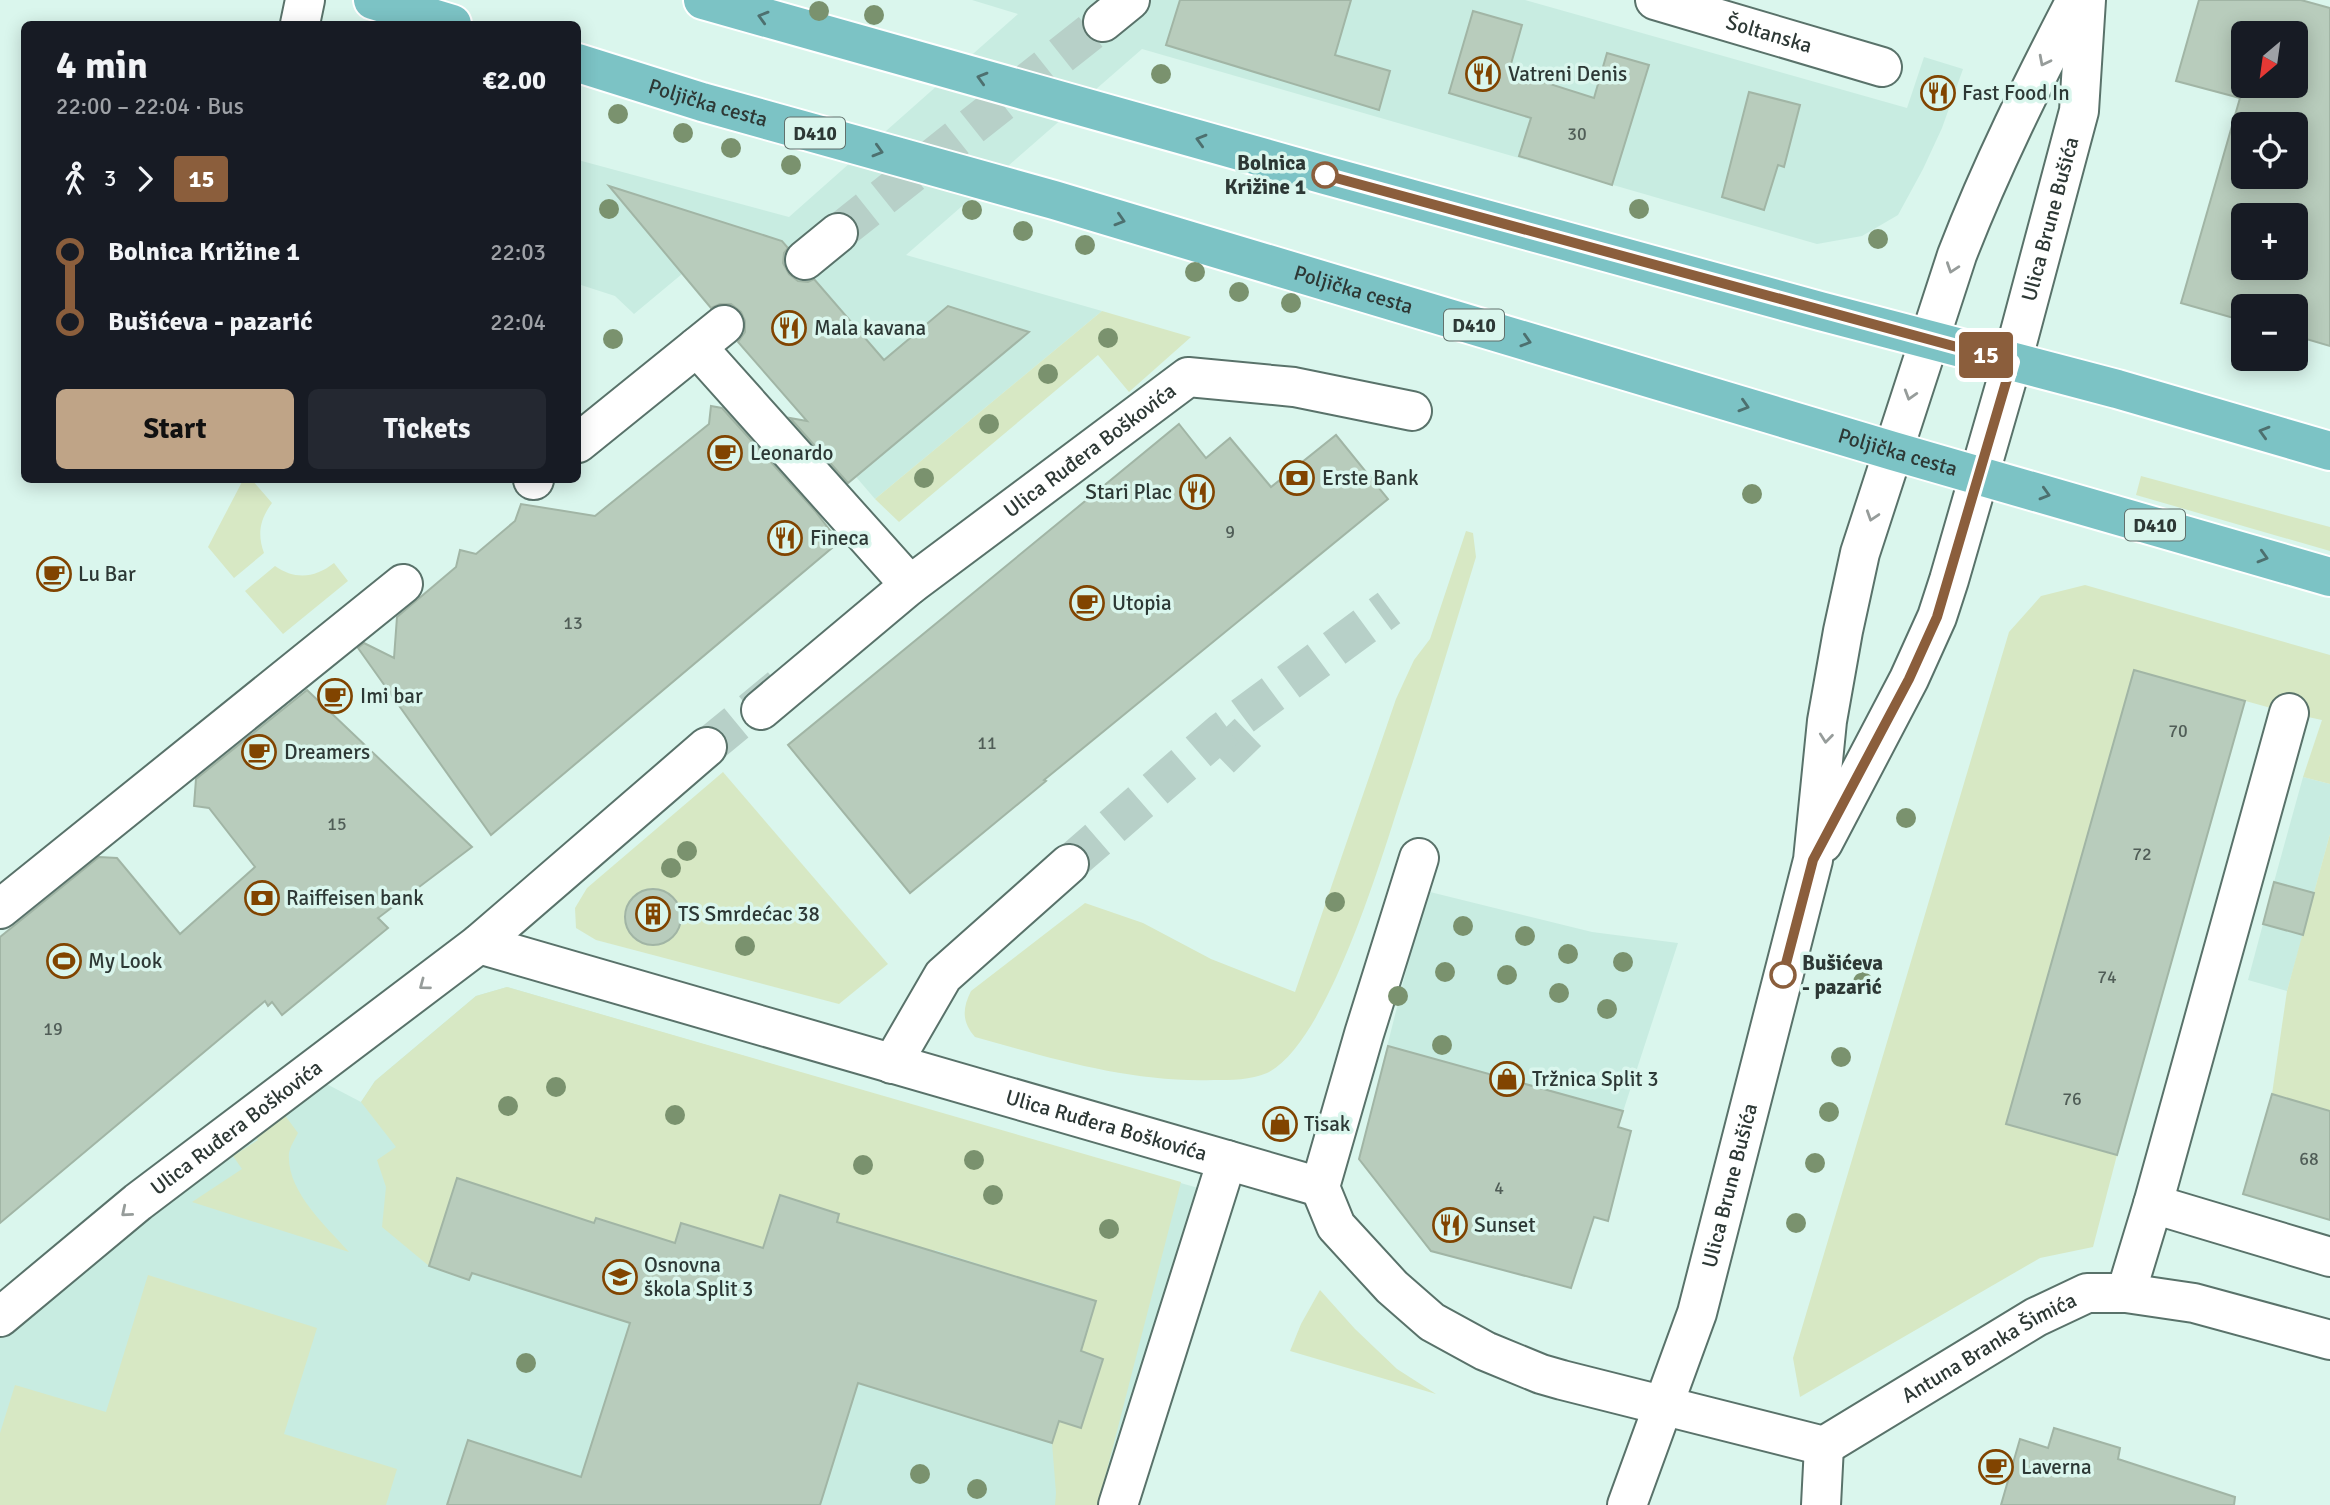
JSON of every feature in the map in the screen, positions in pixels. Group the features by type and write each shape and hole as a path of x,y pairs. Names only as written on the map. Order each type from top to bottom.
{"main road":[{"path":"373,0 442,21"},
{"path":"703,0 1312,171 1928,340 2117,389 2330,451"},
{"name":"Poljička cesta","path":"581,64 702,102 1054,200 1893,451 2330,577"}],"street":[{"path":"301,21 305,0"},
{"name":"Šoltanska","path":"1655,0 1882,67"},
{"name":"Ulica Brune Bušića","path":"1627,1505 1698,1312 1813,860 1827,721 1860,553 1957,255 2024,99 2076,0"},
{"name":"Ulica Brune Bušića","path":"1813,860 1909,679 1937,617 2012,362 2078,111 2086,0"},
{"path":"805,260 838,233"},
{"path":"581,441 710,336 910,584"},
{"name":"Ulica Ruđera Boškovića","path":"761,710 910,584 1188,377 1294,387 1412,411"},
{"path":"0,909 403,584"},
{"path":"2126,1293 2289,713"},
{"name":"Ulica Ruđera Boškovića","path":"0,1317 138,1202 479,944 707,747"},
{"path":"1419,858 1320,1187 1336,1226 1392,1287 1432,1322 1485,1351 1541,1374 1824,1446 1821,1505"},
{"path":"892,1064 943,976 1069,864"},
{"name":"Ulica Ruđera Boškovića","path":"479,944 1320,1187"},
{"path":"1118,1505 1227,1160"},
{"path":"2153,1204 2330,1257"},
{"name":"Antuna Branka Šimića","path":"1824,1446 2036,1317 2087,1293 2126,1293 2194,1303 2330,1340"}],"shaded area":[{"path":"972,0 1525,0 1907,108 1924,57 1963,69 1942,128 1898,215 1862,236 1817,244 1142,49 906,255 1102,311 875,499 682,274 634,314 615,296 581,285 581,161 789,217 1018,14"},
{"path":"1102,311 1191,337 1129,392 1098,355 899,522 875,499"},
{"path":"2141,476 2330,527 2330,551 2136,495"},
{"path":"241,483 255,483 272,503 261,527 264,553 234,578 208,547"},
{"path":"1466,531 1473,533 1476,557 1379,866 1330,991 1310,1027 1289,1056 1267,1073 1254,1077 1234,1080 1183,1080 1093,1068 975,1037 965,1015 971,991 1085,903 1143,923 1211,959 1295,992 1396,699 1414,660 1430,639"},
{"path":"334,563 348,581 283,634 245,591 275,566 290,574 305,575 320,572"},
{"path":"2085,585 2330,655 2330,784 2303,777 2322,720 2134,670 2006,1124 2117,1155 2093,1247 2040,1258 1800,1397 1793,1358 2009,632 2041,596"},
{"path":"723,772 888,964 839,1004 596,940 576,928 575,908 587,888"},
{"path":"2303,777 2330,784 2330,834 2314,893 2274,882"},
{"path":"2330,834 2330,1111 2272,1094 2287,991"},
{"name":"Tržnica Split 3","path":"1426,891 1592,932 1678,943 1618,1127 1631,1131 1608,1221 1594,1218 1571,1288 1430,1251 1359,1159"},
{"path":"2263,924 2303,935 2287,991 2248,980"},
{"name":"Osnovna škola Split 3","path":"507,987 1198,1188 1105,1505 0,1505 0,1337 137,1217 317,1079 361,1102 375,1081 476,996"},
{"path":"507,987 1181,1182 1098,1505 1055,1505 1052,1443 1059,1421 1081,1428 1102,1359 1081,1351 1096,1301 1036,1281 1029,1302 991,1290 997,1270 935,1250 930,1265 906,1243 847,1225 832,1238 839,1214 781,1195 759,1261 743,1242 681,1223 672,1252 653,1236 597,1218 591,1231 457,1178 429,1266 382,1227 386,1187 377,1160 396,1147 361,1102 375,1081 476,996"},
{"path":"281,1110 298,1133 289,1153 294,1181 309,1207 349,1252 192,1202 242,1169 233,1156 258,1140 252,1130"},
{"path":"148,1275 317,1328 284,1434 397,1469 386,1505 0,1505 0,1433 15,1385 106,1412"},
{"path":"1320,1290 1355,1329 1397,1369 1436,1394 1290,1351"}],"building":[{"path":"1180,0 1351,0 1335,55 1390,71 1379,110 1166,45"},
{"path":"2199,0 2301,0 2330,8 2330,346 2308,340 2308,294 2231,294 2231,317 2181,303 2231,129 2231,189 2308,189 2308,112 2236,112 2240,98 2308,98 2308,21 2231,21 2231,96 2176,81"},
{"path":"1473,11 1522,25 1509,71 1594,98 1607,53 1649,65 1612,185 1519,156 1531,118 1449,93"},
{"path":"1749,92 1800,105 1784,167 1778,165 1764,210 1722,197"},
{"path":"609,186 782,241 788,248 784,253 783,263 789,274 798,281 808,282 814,279 884,360 948,306 1029,332 848,483 790,418 807,421 738,342 745,332 745,321 741,312 731,304 720,304 711,308"},
{"path":"711,406 722,408 815,511 839,542 491,835 358,648 364,643 394,658 397,617 456,567 460,550 476,554 515,521 521,504 595,516 709,424"},
{"path":"1179,424 1206,458 1230,438 1271,487 1336,435 1388,499 910,893 788,745"},
{"path":"2134,670 2245,701 2117,1155 2006,1124"},
{"path":"307,690 472,847 378,918 388,928 282,1015 272,1002 268,1006 265,1001 0,1223 0,937 99,857 117,858 180,934 255,867 209,808 194,806 196,779"},
{"path":"2274,882 2314,893 2303,935 2263,924"},
{"name":"TS Smrdećac 38","path":"653,889 668,894 676,902 681,917 676,932 668,940 653,945 638,940 630,932 625,917 630,902 638,894"},
{"path":"1388,1046 1623,1111 1618,1127 1631,1131 1608,1221 1594,1217 1571,1288 1431,1251 1359,1159"},
{"path":"2272,1094 2330,1111 2330,1220 2243,1194"},
{"path":"457,1178 594,1223 596,1218 675,1243 681,1223 763,1248 780,1195 839,1214 837,1222 1096,1301 1081,1351 1103,1359 1081,1428 1059,1421 1052,1443 858,1383 820,1505 447,1505 468,1440 581,1477 630,1323 472,1273 469,1280 429,1266"},
{"path":"2054,1428 2120,1448 2118,1459 2235,1497 2234,1505 2001,1505 2020,1439 2048,1448"}],"tunnel":[{"path":"838,233 1103,22"},
{"path":"1069,864 1221,732 1389,608"},
{"path":"707,747 780,687"},
{"path":"1221,732 1253,765"}],"bus line":[{"name":"15","path":"1325,175 2012,362 1937,617 1909,679 1813,860 1783,975"}],"place":[{"name":"Vatreni Denis","path":"1483,74"},
{"name":"Fast Food In","path":"1938,93"},
{"name":"Bolnica Križine 1","path":"1325,175"},
{"name":"Mala kavana","path":"789,328"},
{"name":"Leonardo","path":"725,453"},
{"name":"Erste Bank","path":"1297,478"},
{"name":"Stari Plac","path":"1197,492"},
{"name":"Fineca","path":"785,538"},
{"name":"Lu Bar","path":"54,574"},
{"name":"Utopia","path":"1087,603"},
{"name":"Imi bar","path":"335,696"},
{"name":"Dreamers","path":"259,752"},
{"name":"Raiffeisen bank","path":"262,898"},
{"name":"TS Smrdećac 38","path":"653,914"},
{"name":"My Look","path":"64,961"},
{"name":"Bušićeva - pazarić","path":"1783,975"},
{"name":"Tržnica Split 3","path":"1507,1079"},
{"name":"Tisak","path":"1280,1124"},
{"name":"Sunset","path":"1450,1225"},
{"name":"Osnovna škola Split 3","path":"620,1277"},
{"name":"Laverna","path":"1996,1467"}]}
